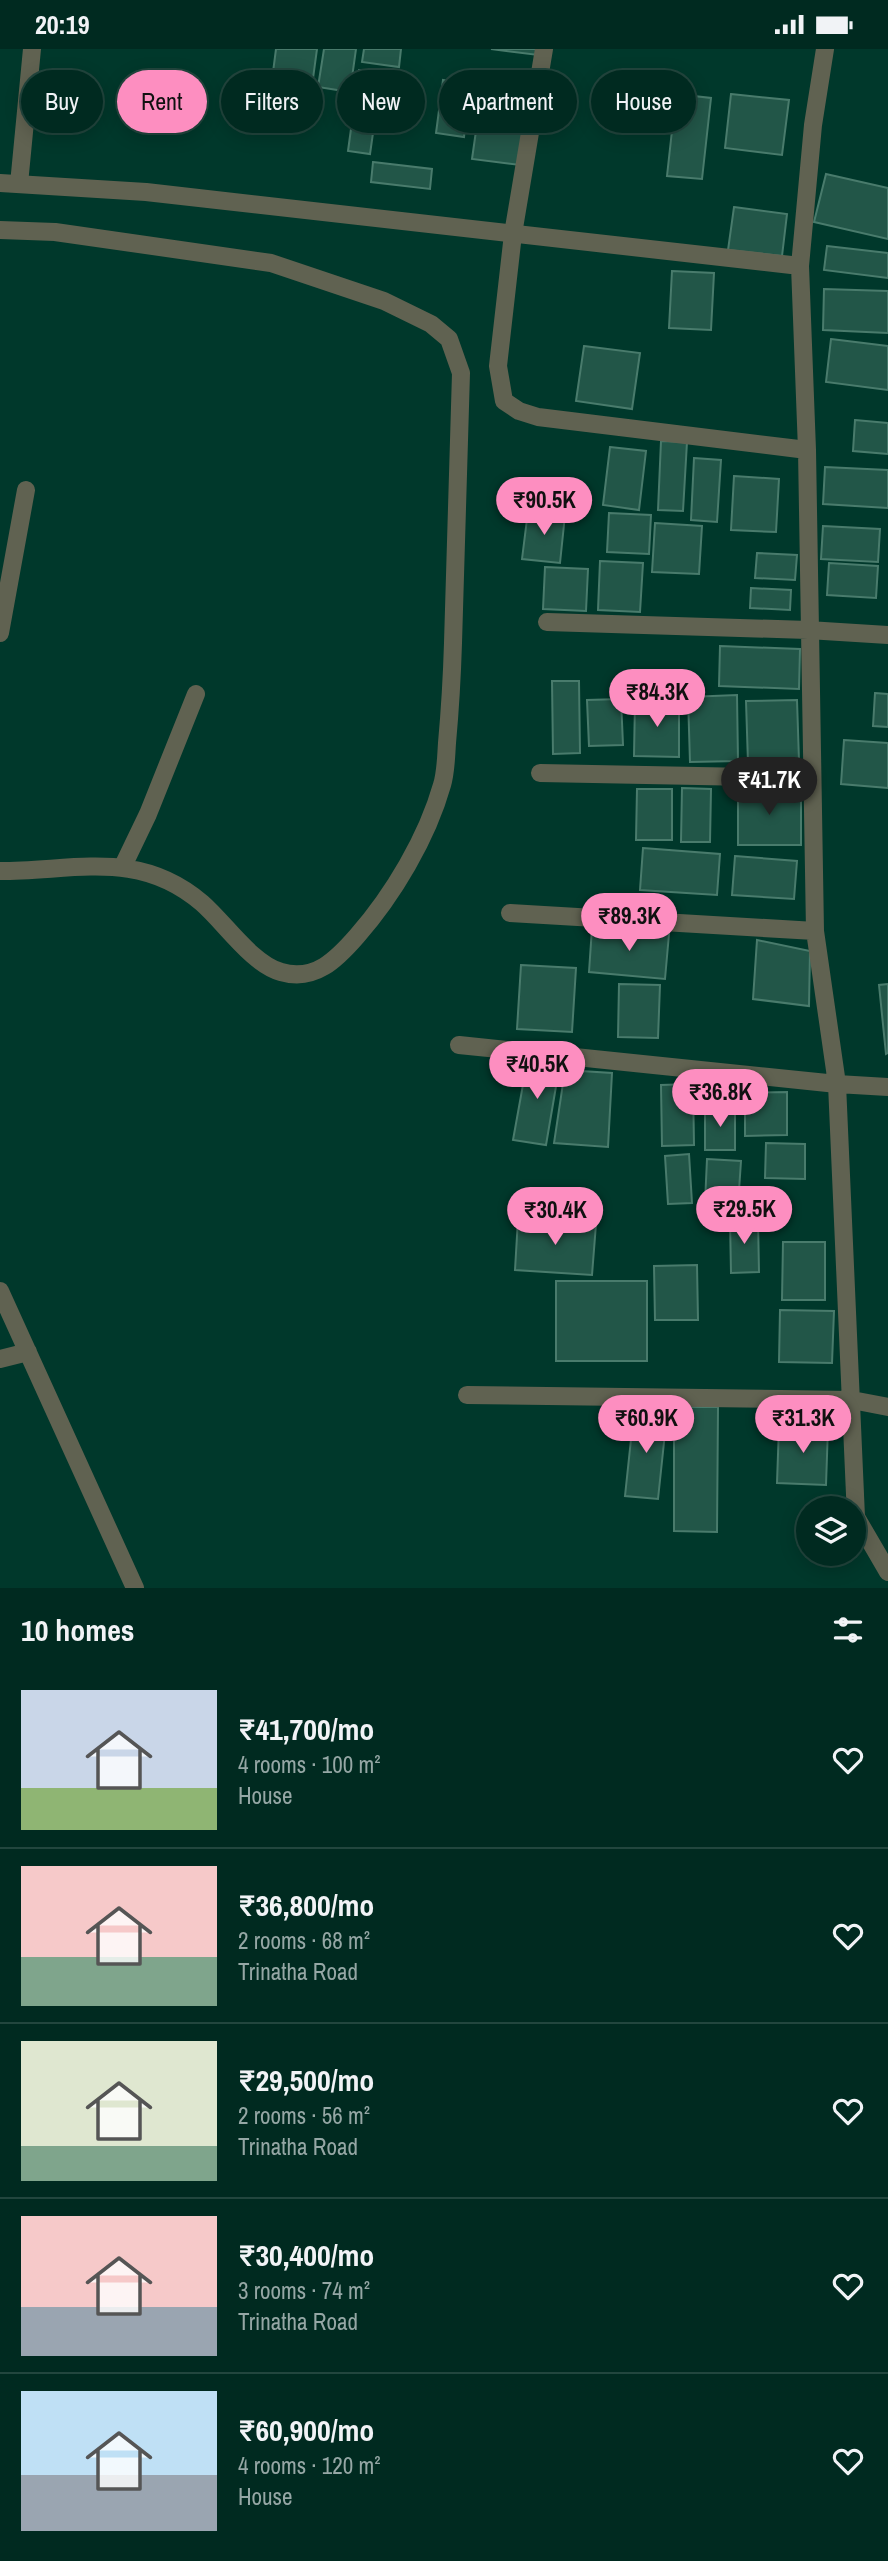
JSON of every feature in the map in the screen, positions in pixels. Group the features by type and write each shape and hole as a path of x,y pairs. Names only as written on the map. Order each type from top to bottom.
{"street":[{"path":"19,184 32,49"},
{"path":"544,49 513,234 498,366 504,401 519,411 538,417 807,450"},
{"path":"825,49 813,125 800,266 807,450 815,931 837,1084 856,1517 888,1572"},
{"path":"0,183 146,192 800,266"},
{"path":"0,230 55,232 271,263 384,301 431,324 449,339 461,373 451,695 443,782 432,815 373,918 334,963 296,973 281,972 262,963 200,902 166,878 122,866 0,871"},
{"path":"0,633 26,489"},
{"path":"547,622 808,629 888,635"},
{"path":"122,866 148,814 196,694"},
{"path":"540,773 811,778"},
{"path":"510,913 815,931"},
{"path":"459,1045 888,1087"},
{"path":"0,1291 135,1588"},
{"path":"0,1359 28,1352"},
{"path":"467,1395 852,1400 888,1407"}],"building":[{"path":"276,49 317,49 314,70 273,70"},
{"path":"324,49 356,49 353,70 337,70 337,90 323,88 323,70 321,70"},
{"path":"364,49 401,49 399,67 362,62"},
{"path":"491,49 539,49 538,55"},
{"path":"731,94 789,100 782,155 725,148"},
{"path":"696,96 711,98 702,179 667,176 672,133 696,133"},
{"path":"439,110 439,133 464,133 464,137 436,133"},
{"path":"350,133 373,133 370,154 348,151"},
{"path":"476,133 524,133 520,165 472,159"},
{"path":"373,162 432,169 430,189 371,182"},
{"path":"826,174 888,188 888,239 814,222"},
{"path":"734,207 787,214 782,256 728,250"},
{"path":"827,246 888,253 888,278 824,270"},
{"path":"672,271 714,273 711,330 669,328"},
{"path":"824,289 888,291 888,333 823,330"},
{"path":"831,339 888,346 888,390 826,382"},
{"path":"584,346 640,353 632,409 576,401"},
{"path":"855,420 888,423 888,454 853,451"},
{"path":"661,441 687,442 683,511 658,510"},
{"path":"610,447 646,451 639,510 603,505"},
{"path":"694,458 721,460 717,522 691,520"},
{"path":"825,467 888,470 888,508 823,504"},
{"path":"734,476 779,479 776,532 731,530"},
{"path":"528,511 565,515 560,563 522,559"},
{"path":"609,513 651,515 649,554 607,552"},
{"path":"655,523 702,526 699,574 652,572"},
{"path":"823,526 880,529 878,562 821,559"},
{"path":"757,553 797,555 795,580 755,578"},
{"path":"600,561 643,563 640,612 598,610"},
{"path":"829,563 878,566 876,598 827,595"},
{"path":"545,567 588,569 586,611 543,609"},
{"path":"751,588 791,590 790,610 750,608"},
{"path":"720,646 800,649 799,689 719,686"},
{"path":"552,681 579,681 580,753 553,754"},
{"path":"875,693 888,694 888,727 873,726"},
{"path":"737,695 738,761 690,762 688,697"},
{"path":"621,699 623,745 589,746 587,700"},
{"path":"797,700 799,761 748,763 746,701"},
{"path":"635,701 679,702 679,757 634,756"},
{"path":"844,740 888,743 888,788 841,784"},
{"path":"682,788 711,789 710,842 681,842"},
{"path":"637,789 672,789 672,840 636,840"},
{"path":"738,790 801,790 801,845 738,845"},
{"path":"643,848 720,854 717,895 640,890"},
{"path":"735,856 797,861 794,899 732,895"},
{"path":"592,928 669,934 665,979 589,972"},
{"path":"757,940 810,951 809,1006 753,999"},
{"path":"521,965 576,968 572,1032 517,1029"},
{"path":"619,984 660,985 658,1038 618,1037"},
{"path":"888,984 888,1053 886,1054 879,985"},
{"path":"528,1057 560,1063 546,1145 513,1140"},
{"path":"565,1070 612,1073 608,1147 554,1143"},
{"path":"693,1084 694,1145 662,1146 661,1085"},
{"path":"787,1092 787,1135 745,1136 745,1093"},
{"path":"705,1107 735,1107 735,1150 705,1150"},
{"path":"766,1143 805,1144 805,1179 765,1178"},
{"path":"689,1154 692,1203 668,1204 665,1156"},
{"path":"707,1159 741,1161 738,1205 705,1203"},
{"path":"518,1219 596,1224 592,1275 515,1270"},
{"path":"758,1219 759,1272 731,1273 730,1220"},
{"path":"783,1242 825,1242 825,1300 782,1300"},
{"path":"697,1265 698,1320 655,1320 654,1266"},
{"path":"556,1281 647,1281 647,1361 556,1361"},
{"path":"780,1310 834,1311 832,1363 779,1362"},
{"path":"674,1407 718,1407 717,1532 674,1531"},
{"path":"634,1411 667,1414 658,1499 625,1496"},
{"path":"779,1426 828,1427 826,1485 777,1483"}]}
